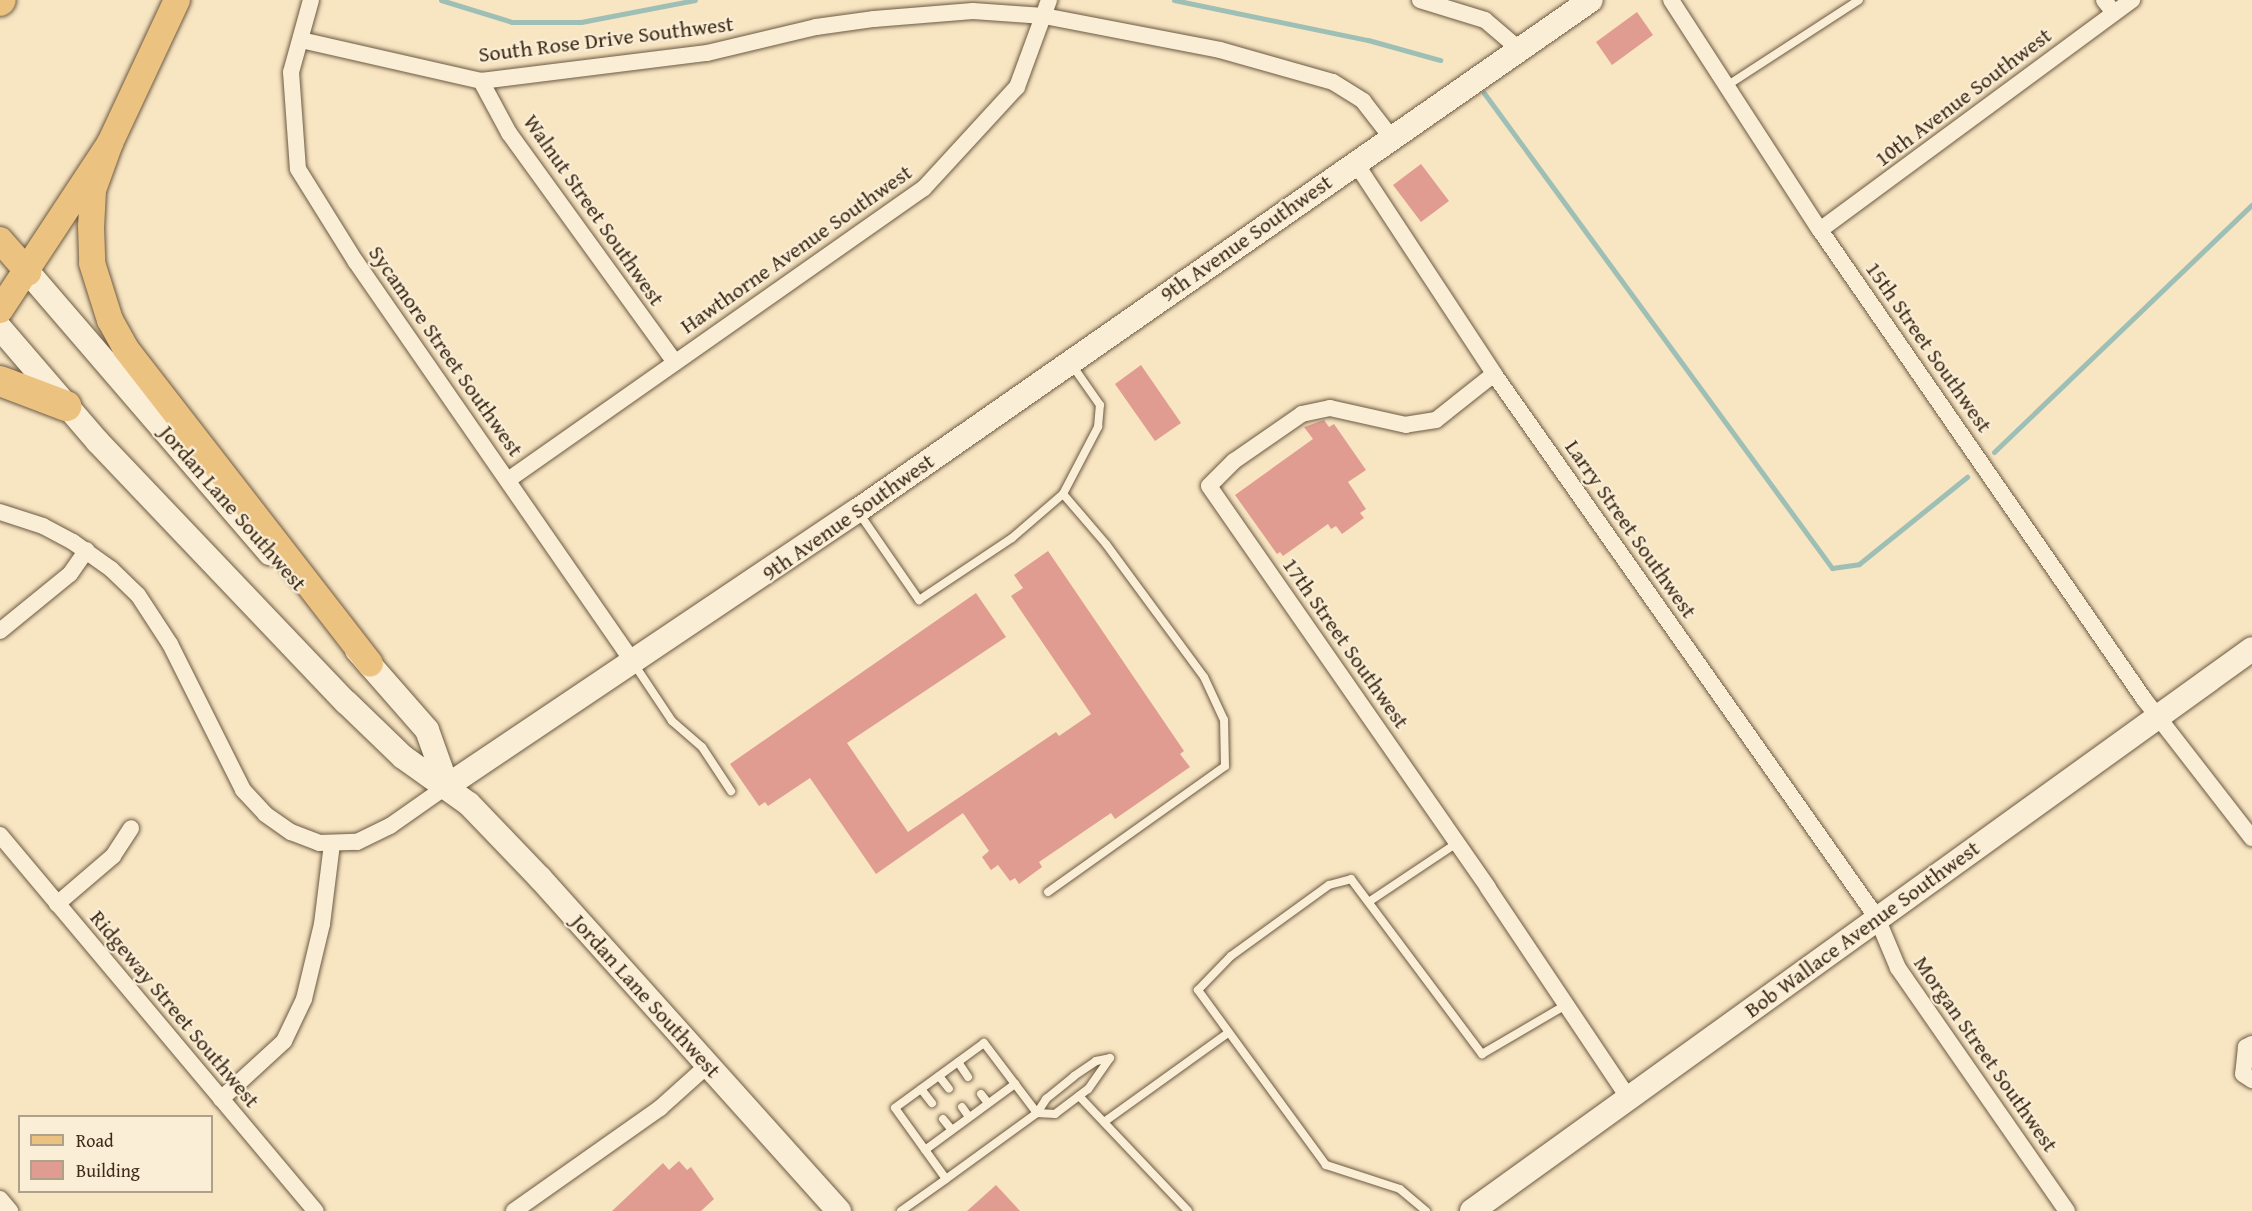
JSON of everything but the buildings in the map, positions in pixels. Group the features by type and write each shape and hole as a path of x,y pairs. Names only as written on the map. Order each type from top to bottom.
{"highway":[{"path":"0,381 66,406"}],"main road":[{"path":"177,0 110,143 93,190 92,263 110,320 126,348 370,664"},
{"name":"9th Avenue Southwest","path":"447,786 634,664 857,511 1355,162 1591,0"},
{"path":"0,310 28,272 110,143"},
{"name":"Jordan Lane Southwest","path":"0,240 427,730 447,786"},
{"name":"Jordan Lane Southwest","path":"0,328 66,406 346,702 403,757 447,786 540,878 839,1211"},
{"name":"Bob Wallace Avenue Southwest","path":"1472,1211 2252,649"}],"street":[{"name":"Sycamore Street Southwest","path":"311,0 291,72 298,169 356,262 634,664"},
{"path":"1420,0 1485,20 1519,49"},
{"name":"15th Street Southwest","path":"1671,0 1820,230 2157,716 2252,838"},
{"name":"10th Avenue Southwest","path":"1820,230 2109,7 2132,0"},
{"name":"South Rose Drive Southwest","path":"301,40 482,81 707,53 816,27 874,19 973,10 1047,8 1220,50 1333,82 1363,101 1391,137"},
{"name":"Hawthorne Avenue Southwest","path":"508,480 924,188 1017,87 1047,8"},
{"name":"Walnut Street Southwest","path":"482,81 509,133 675,362"},
{"name":"Larry Street Southwest","path":"1355,162 1494,374 1877,918"},
{"name":"17th Street Southwest","path":"1494,374 1436,420 1406,425 1330,408 1302,414 1234,461 1209,486 1457,843 1629,1099"},
{"path":"0,512 43,526 87,550 130,586 154,617 243,790 266,814 291,832 332,844 322,924 304,999 284,1041 221,1099"},
{"path":"0,631 70,574 87,550"},
{"name":"9th Avenue Southwest","path":"332,844 376,834 447,786"},
{"path":"57,904 114,855 131,828"},
{"name":"Ridgeway Street Southwest","path":"0,835 315,1211"},
{"name":"Morgan Street Southwest","path":"1877,918 1898,968 2067,1211"},
{"path":"2252,1044 2246,1047 2243,1074 2252,1080"},
{"path":"514,1211 660,1108 708,1065"},
{"path":"0,1198 10,1211"}],"lane":[{"path":"1728,85 1859,0"},
{"path":"857,511 919,600 1012,538 1063,494 1093,440 1101,410 1070,362"},
{"path":"1048,892 1225,766 1224,720 1204,676 1106,544 1063,494"},
{"path":"634,664 672,721 702,747 730,791"},
{"path":"1370,901 1457,843"},
{"path":"1426,1211 1400,1189 1326,1165 1198,990 1212,972 1334,883 1351,879 1370,901 1482,1054 1566,1005"},
{"path":"1104,1122 1228,1033"},
{"path":"901,1211 946,1179 1037,1113 1046,1099 1074,1076 1096,1060 1110,1058 1079,1096 1055,1114 1037,1113 984,1043 895,1108 946,1179"},
{"path":"958,1062 968,1077"},
{"path":"939,1076 949,1089"},
{"path":"925,1150 1015,1084"},
{"path":"921,1089 932,1103"},
{"path":"981,1094 988,1104"},
{"path":"1079,1096 1188,1211"},
{"path":"962,1107 969,1117"},
{"path":"944,1119 951,1130"}],"waterway":[{"path":"441,0 512,22 581,22 695,0"},
{"path":"1174,0 1368,40 1440,60"},
{"path":"1484,93 1832,568 1859,564 1967,477"},
{"path":"1994,452 2252,205"}]}
